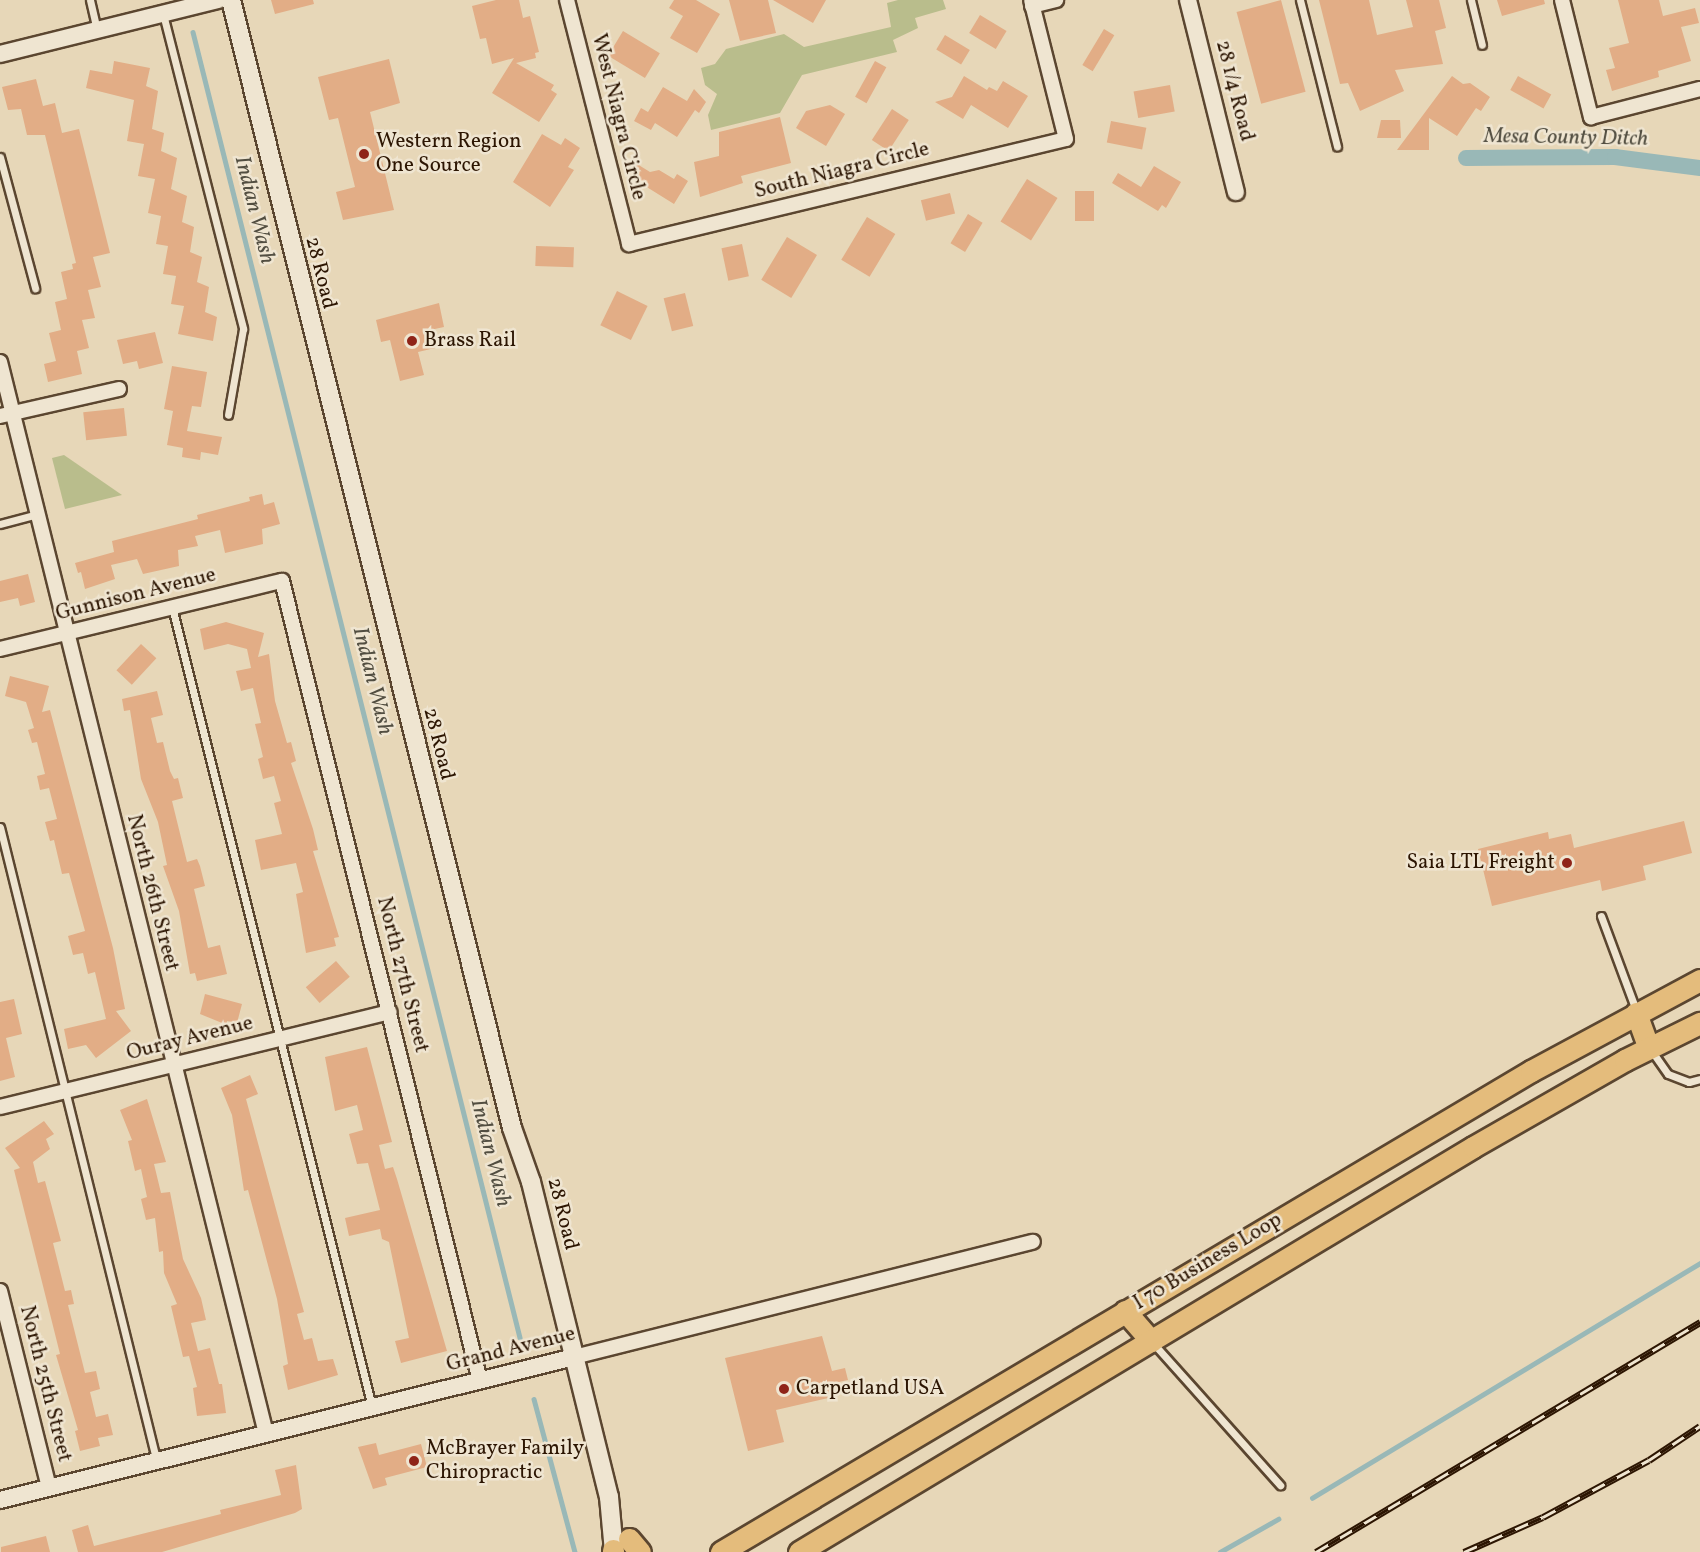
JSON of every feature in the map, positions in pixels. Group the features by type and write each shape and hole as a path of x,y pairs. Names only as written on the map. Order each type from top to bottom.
{"main road":[{"name":"28 Road","path":"231,0 512,1128 531,1182 623,1550"},
{"name":"I 70 Business Loop","path":"710,1552 730,1547 1531,1071 1700,980"},
{"path":"1636,1013 1649,1048"},
{"name":"I 70 Business Loop","path":"799,1552 1473,1147 1649,1048 1700,1023"},
{"path":"1125,1311 1151,1341"}],"street":[{"path":"0,54 218,0"},
{"name":"West Niagra Circle","path":"567,0 629,244"},
{"path":"1032,3 1056,0"},
{"name":"28 1/4 Road","path":"1188,0 1236,192"},
{"path":"1562,0 1591,117 1700,89"},
{"name":"South Niagra Circle","path":"629,244 1066,139 1032,3"},
{"name":"North 26th Street","path":"0,362 6,414 37,514 266,1434"},
{"path":"6,414 119,389"},
{"name":"Gunnison Avenue","path":"0,650 282,581"},
{"name":"North 27th Street","path":"282,581 480,1381"},
{"name":"Ouray Avenue","path":"0,1107 390,1012"},
{"name":"Grand Avenue","path":"0,1500 1033,1242"},
{"name":"North 25th Street","path":"0,1291 49,1488"}],"lane":[{"path":"90,0 97,30"},
{"path":"1300,0 1337,146"},
{"path":"1470,0 1482,45"},
{"path":"163,14 243,329 228,415"},
{"path":"0,157 3,179 35,288"},
{"path":"0,524 37,514"},
{"path":"172,607 372,1407"},
{"path":"0,827 157,1461"},
{"path":"1601,916 1636,1013"},
{"path":"1649,1048 1668,1074 1689,1082 1700,1079"},
{"path":"1151,1341 1280,1485"}],"green space":[{"path":"898,0 943,0 946,9 915,18 918,28 893,40 897,52 802,75 780,113 711,130 708,115 717,94 705,85 701,68 715,64 726,49 784,34 804,47 891,27 887,3"},
{"path":"64,455 122,495 65,509 52,458"}],"building":[{"path":"271,0 313,0 314,4 275,14"},
{"path":"496,0 519,0 523,18 530,16 539,52 535,53 536,58 516,63 554,85 551,90 557,94 539,122 492,93 514,58 492,64 486,38 480,39 472,6"},
{"path":"674,0 696,0 720,14 697,53 670,38 683,16 669,8"},
{"path":"729,0 768,0 776,33 740,41"},
{"path":"773,0 826,0 813,23"},
{"path":"1281,0 1306,92 1261,104 1237,12"},
{"path":"1319,0 1369,0 1377,35 1413,27 1406,0 1439,0 1446,28 1435,31 1443,64 1395,70 1404,91 1360,111 1348,83 1340,84"},
{"path":"1497,0 1544,0 1545,4 1502,16"},
{"path":"1618,0 1659,0 1663,16 1695,8 1699,23 1681,27 1691,61 1658,71 1659,77 1612,91 1606,70 1615,68 1609,48 1629,43"},
{"path":"980,15 1007,31 996,49 969,33"},
{"path":"1104,29 1114,35 1093,71 1082,65"},
{"path":"623,31 660,53 645,78 608,56"},
{"path":"945,35 970,50 961,65 936,50"},
{"name":"Western Region One Source","path":"389,59 400,103 370,112 394,210 343,220 336,192 355,187 338,118 329,120 318,77"},
{"path":"114,61 150,68 146,86 158,91 152,129 164,133 161,151 177,158 171,189 187,196 182,222 194,227 190,252 202,257 197,282 209,287 205,312 217,317 213,341 178,334 184,306 171,304 176,276 163,274 168,246 156,244 161,216 148,213 155,179 138,176 144,144 127,141 134,100 86,88 90,70 112,74"},
{"path":"875,61 886,67 866,103 855,97"},
{"path":"964,76 987,90 989,87 997,91 1003,81 1028,96 1008,128 971,105 963,119 935,102 952,97"},
{"path":"1452,76 1463,84 1470,83 1490,97 1481,111 1476,108 1457,136 1429,118 1429,150 1397,150"},
{"path":"1518,76 1551,94 1543,108 1510,90"},
{"path":"36,79 43,106 55,103 62,133 79,129 110,253 93,257 101,287 88,290 95,318 82,320 89,348 77,351 82,374 48,382 44,364 56,361 49,333 61,330 55,302 67,299 61,272 73,269 72,264 76,263 45,135 27,135 21,109 8,110 2,87"},
{"path":"1170,85 1175,112 1138,118 1134,91"},
{"path":"663,87 687,101 694,89 706,102 699,113 695,110 677,137 655,123 651,130 634,121 641,108 648,112"},
{"path":"830,105 845,114 826,146 796,128 806,111"},
{"path":"892,109 909,120 889,151 872,140"},
{"path":"780,117 791,163 741,176 743,183 700,197 694,162 719,156 719,132"},
{"path":"1381,120 1400,120 1401,138 1377,138"},
{"path":"1111,121 1146,128 1142,149 1107,143"},
{"path":"542,134 561,145 565,138 580,148 568,167 574,170 550,207 513,182"},
{"path":"637,164 650,172 659,170 674,179 677,174 688,181 674,204 629,176"},
{"path":"1154,166 1181,182 1166,208 1162,205 1158,211 1112,183 1118,173 1141,187"},
{"path":"1027,179 1058,198 1031,240 1001,221"},
{"path":"1075,191 1094,191 1094,221 1075,221"},
{"path":"950,193 955,213 926,221 921,200"},
{"path":"968,214 983,223 965,252 950,243"},
{"path":"867,217 895,234 870,277 841,260"},
{"path":"787,237 817,255 791,298 761,280"},
{"path":"742,244 749,276 728,281 721,248"},
{"path":"536,246 574,247 573,267 535,266"},
{"path":"617,291 648,306 631,340 600,325"},
{"path":"685,293 693,326 672,331 664,298"},
{"name":"Brass Rail","path":"439,303 444,327 430,330 435,348 418,352 424,375 400,381 390,340 381,342 376,320"},
{"path":"155,332 163,363 139,369 137,361 123,364 117,340"},
{"path":"172,366 207,372 201,407 192,406 187,431 222,437 218,455 201,452 200,460 182,457 183,448 167,445 173,411 164,409"},
{"path":"124,408 127,436 86,440 83,412"},
{"path":"262,494 264,505 274,502 280,524 262,529 263,544 225,553 220,530 195,536 198,546 178,550 179,566 143,574 137,559 111,565 115,579 85,589 81,572 78,573 75,563 114,552 112,541 198,519 197,515 250,501 249,497"},
{"path":"28,574 35,602 20,606 18,598 0,602 0,581"},
{"path":"226,622 264,633 258,657 269,654 275,701 287,743 291,742 296,761 291,763 313,829 318,850 313,851 339,937 334,938 336,946 306,953 296,894 303,892 296,863 261,870 255,840 282,834 274,803 281,801 274,776 263,779 258,759 263,757 255,724 261,723 253,688 241,691 236,671 251,668 247,649 228,644 204,650 200,629"},
{"path":"141,644 156,658 132,685 116,670"},
{"path":"10,676 49,686 42,712 50,710 113,948 125,1009 116,1011 131,1031 96,1058 86,1045 68,1049 64,1029 106,1019 95,972 88,974 83,953 73,955 68,936 85,931 69,873 62,874 54,840 50,841 45,822 57,819 49,788 40,790 37,776 45,774 37,742 32,743 28,730 34,728 26,702 5,696"},
{"path":"157,691 163,715 151,718 157,743 163,742 170,771 174,779 178,778 183,798 172,801 187,862 197,859 205,886 194,889 208,948 220,945 227,974 197,981 195,973 190,974 179,911 163,866 167,865 158,822 141,779 130,710 124,711 122,699"},
{"name":"Saia LTL Freight","path":"1684,821 1692,853 1643,866 1646,880 1602,891 1600,880 1492,906 1478,849 1548,832 1549,839 1571,834 1574,848"},
{"path":"336,961 350,977 320,1003 306,987"},
{"path":"205,994 242,1004 237,1023 227,1021 227,1025 200,1014"},
{"path":"14,999 22,1034 6,1038 15,1077 0,1081 0,1002"},
{"path":"367,1047 392,1142 379,1145 385,1169 393,1167 447,1351 401,1363 395,1341 409,1338 389,1242 382,1239 380,1229 349,1236 345,1218 380,1210 368,1163 357,1164 349,1134 363,1130 357,1105 335,1111 325,1057"},
{"path":"250,1075 258,1094 246,1099 304,1312 297,1314 304,1340 312,1338 318,1361 333,1359 338,1375 288,1390 283,1366 288,1364 277,1299 248,1190 244,1191 232,1115 221,1088"},
{"path":"147,1099 166,1162 154,1164 161,1193 170,1192 183,1259 201,1298 206,1320 191,1323 198,1351 210,1348 219,1384 222,1384 226,1413 197,1416 193,1388 197,1387 189,1356 183,1357 171,1306 177,1304 164,1273 163,1251 159,1252 155,1218 146,1220 141,1199 147,1197 141,1169 135,1171 128,1141 132,1140 120,1110"},
{"path":"44,1121 54,1134 46,1139 50,1149 33,1162 38,1183 45,1181 61,1241 53,1243 65,1291 71,1290 74,1304 68,1305 85,1373 96,1371 100,1389 90,1392 96,1417 108,1414 113,1435 98,1438 100,1446 80,1451 75,1431 78,1430 56,1355 60,1354 14,1170 20,1168 5,1148"},
{"name":"Carpetland USA","path":"822,1336 832,1371 845,1368 848,1380 834,1383 837,1396 776,1410 784,1442 748,1451 725,1358"},
{"path":"376,1443 379,1455 421,1444 427,1467 385,1478 387,1485 373,1489 358,1447"},
{"path":"296,1465 302,1509 295,1513 162,1552 78,1552 72,1530 88,1525 94,1546 221,1514 220,1510 281,1495 275,1470"},
{"path":"46,1536 50,1552 1,1552 1,1547"}],"waterway":[{"name":"Indian Wash","path":"193,32 520,1338"},
{"name":"Mesa County Ditch","path":"1466,158 1615,157 1700,168"},
{"path":"1312,1498 1700,1263"},
{"name":"Indian Wash","path":"534,1399 575,1552"},
{"path":"1220,1552 1278,1519"}],"railway":[{"path":"1316,1552 1700,1322"},
{"path":"1464,1552 1543,1517 1649,1460 1700,1426"}],"place":[{"name":"Western Region One Source","path":"364,154"},
{"name":"Brass Rail","path":"412,341"},
{"name":"Saia LTL Freight","path":"1567,863"},
{"name":"Carpetland USA","path":"784,1389"},
{"name":"McBrayer Family Chiropractic","path":"414,1461"}]}
